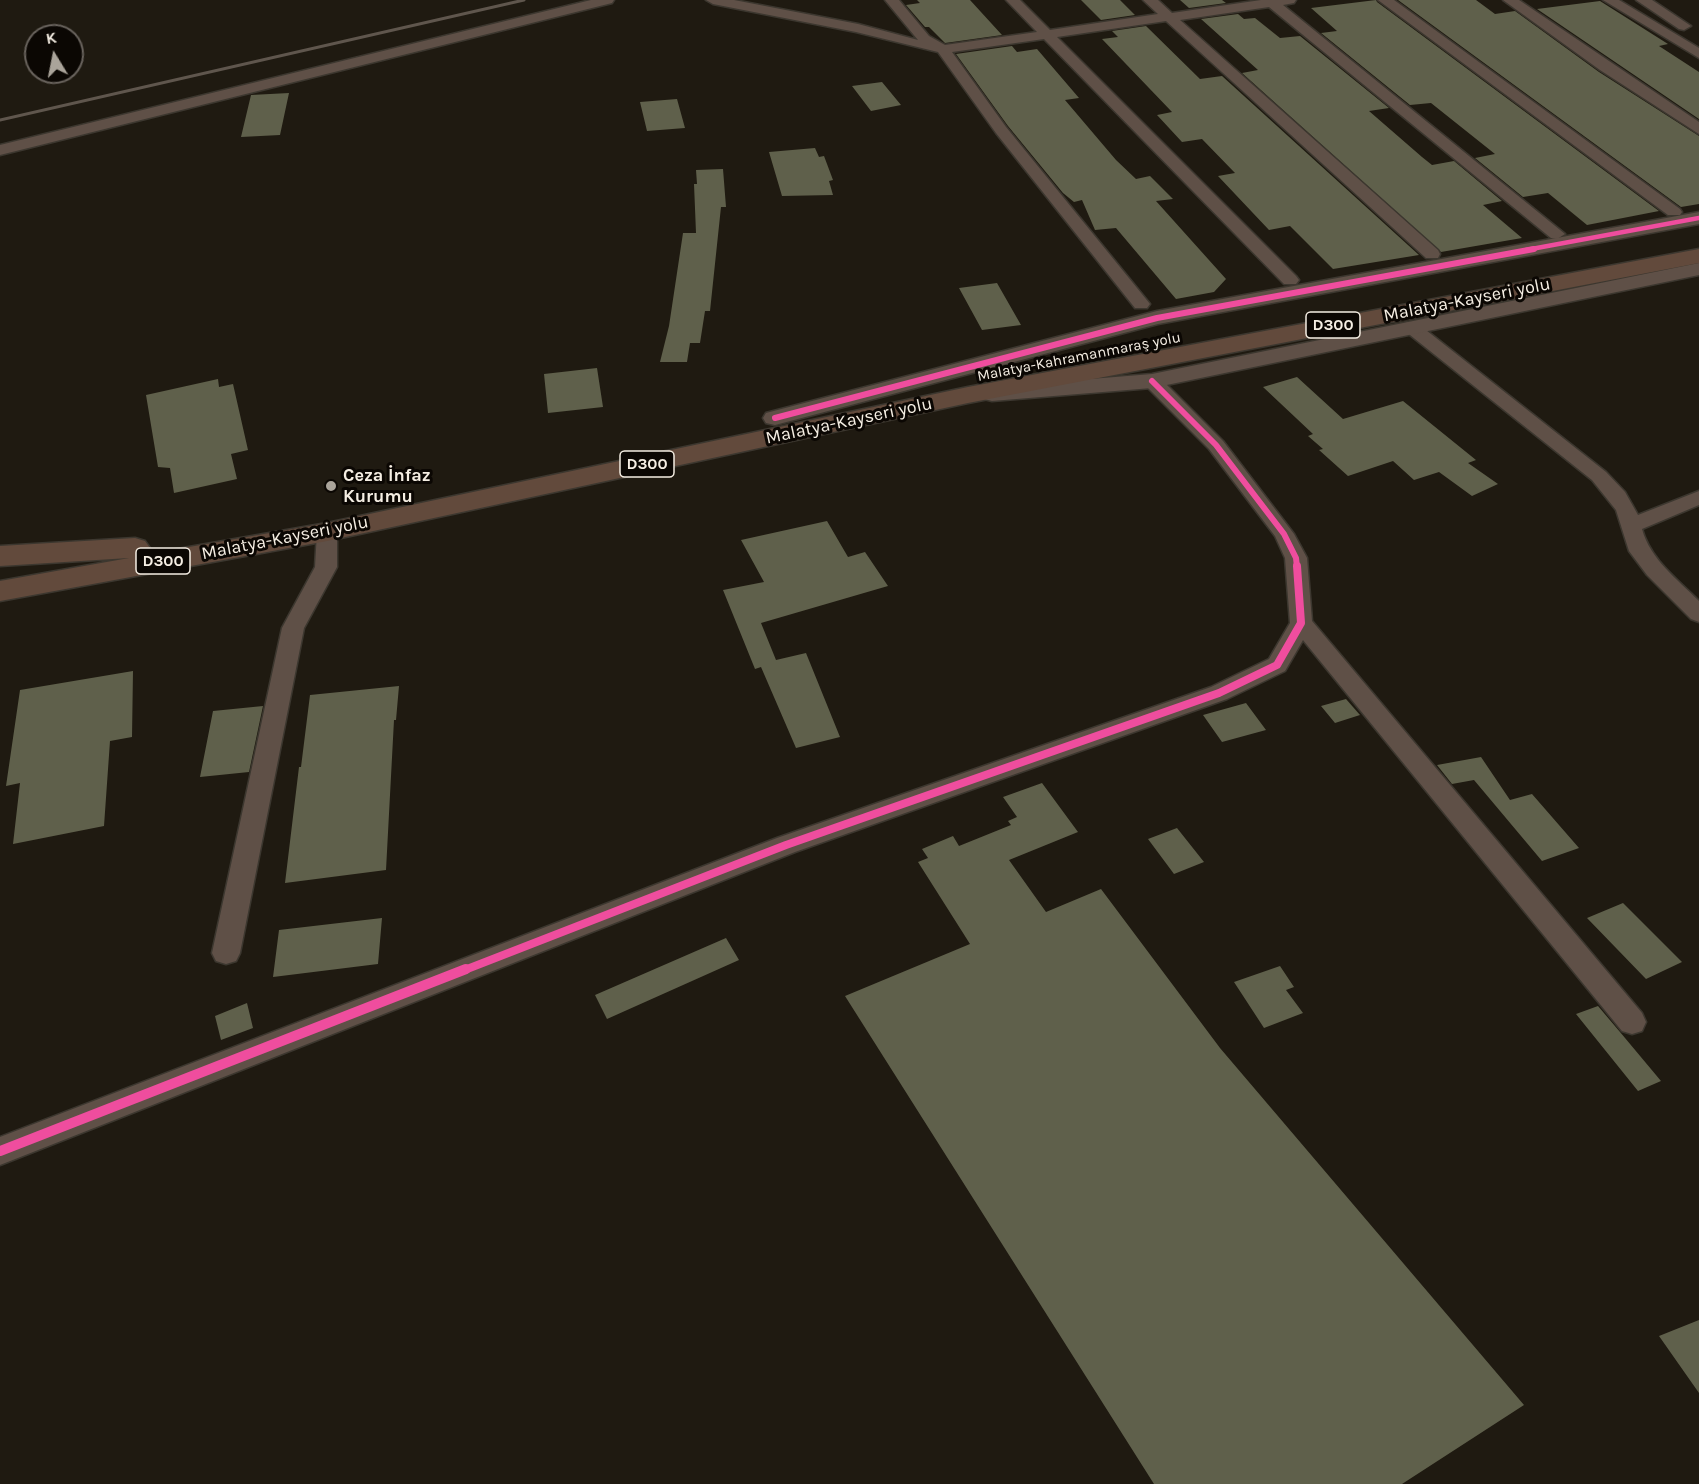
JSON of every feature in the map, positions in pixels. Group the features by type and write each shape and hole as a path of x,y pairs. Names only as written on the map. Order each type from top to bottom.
{"highway":[{"name":"Malatya-Kahramanmaraş yolu","path":"0,571 148,547 775,418 1699,236"},
{"name":"Malatya-Kayseri yolu","path":"0,591 327,532 968,396 1699,256"},
{"path":"0,609 327,532"},
{"path":"0,556 148,547"}],"street":[{"path":"0,141 574,0"},
{"path":"0,150 607,0"},
{"path":"713,0 858,28 943,49 1289,0"},
{"path":"758,0 880,24 924,39 943,49 1001,130 1141,304"},
{"path":"892,0 924,39"},
{"path":"1013,0 1290,280"},
{"path":"1150,0 1432,254"},
{"path":"1385,0 1674,212"},
{"path":"1510,0 1699,129"},
{"path":"1610,0 1626,5 1698,52"},
{"path":"1643,0 1699,35"},
{"path":"1270,1 1557,234"},
{"path":"775,418 1156,318 1699,218"},
{"path":"968,396 1152,381 1699,269"},
{"path":"1411,327 1599,476 1618,497 1626,510 1636,546 1655,570 1699,614"},
{"path":"0,1151 775,849 1219,693 1277,665 1301,623 1296,558 1284,534 1216,445 1152,381"},
{"path":"1630,526 1699,497"},
{"path":"226,953 293,628 326,567 327,532"},
{"path":"1301,623 1632,1022"}],"building":[{"path":"917,0 970,0 1002,35 945,43 929,27 925,27 906,5 920,3"},
{"path":"1081,0 1120,0 1135,15 1101,20"},
{"path":"1180,0 1222,0 1226,3 1189,8"},
{"path":"1376,0 1659,211 1587,225 1548,193 1523,197 1475,158 1495,154 1431,103 1410,105 1321,33 1337,31 1311,8"},
{"path":"1398,0 1476,0 1495,14 1515,11 1599,72 1699,136 1699,204 1681,207"},
{"path":"1600,1 1668,44 1659,46 1699,72 1699,119 1537,9"},
{"path":"1238,14 1244,19 1255,18 1280,38 1300,36 1389,108 1369,111 1422,157 1432,165 1454,161 1502,201 1483,205 1522,238 1441,252 1242,73 1258,70 1201,19"},
{"path":"1146,26 1200,79 1222,76 1419,255 1333,269 1290,226 1269,230 1218,176 1235,173 1202,139 1182,142 1157,115 1172,112 1102,39 1118,37 1112,31"},
{"path":"1012,46 1017,52 1037,49 1079,98 1065,100 1116,160 1136,179 1150,176 1173,199 1156,201 1226,279 1214,292 1176,299 1116,228 1095,230 1082,200 1074,202 1063,193 1008,126 956,54"},
{"path":"882,82 901,105 871,111 852,86"},
{"path":"289,93 280,135 241,137 251,95"},
{"path":"677,99 685,128 647,131 640,102"},
{"path":"815,148 819,157 824,156 833,180 829,181 833,195 782,196 769,152"},
{"path":"723,169 726,207 721,207 710,311 705,311 700,343 690,343 687,362 660,362 669,326 683,233 696,233 694,184 697,184 696,170"},
{"path":"997,283 1021,325 982,330 959,288"},
{"path":"597,368 603,407 548,413 544,374"},
{"path":"1297,377 1343,419 1403,401 1476,460 1468,463 1498,484 1472,496 1439,472 1414,480 1393,461 1348,476 1319,450 1323,449 1308,436 1313,434 1263,387"},
{"path":"218,379 219,387 233,384 248,450 231,454 237,479 174,493 170,468 158,467 146,395"},
{"path":"827,521 848,557 865,552 888,586 761,623 776,660 806,653 840,737 796,748 761,667 755,669 723,590 764,582 741,540"},
{"path":"133,671 132,737 110,741 104,826 13,844 20,783 6,786 20,690"},
{"path":"399,686 396,720 394,720 386,870 285,883 310,695"},
{"path":"1346,699 1360,715 1335,723 1321,706"},
{"path":"1246,703 1266,730 1222,742 1203,715"},
{"path":"263,706 249,772 200,777 213,711"},
{"path":"1481,757 1510,800 1532,794 1579,848 1542,861 1474,780 1452,784 1437,765"},
{"path":"1042,783 1078,832 1009,860 1046,912 1101,889 1220,1048 1524,1405 1402,1484 1154,1484 845,996 970,944 918,862 928,858 922,849 953,836 959,846 1011,825 1008,821 1017,817 1003,797"},
{"path":"1177,828 1204,862 1174,874 1148,839"},
{"path":"1623,903 1682,962 1646,979 1587,918"},
{"path":"382,918 378,964 273,977 279,930"},
{"path":"726,938 739,960 607,1019 595,995"},
{"path":"1280,966 1294,987 1286,990 1303,1013 1264,1028 1234,982"},
{"path":"247,1003 253,1028 221,1040 215,1016"},
{"path":"1598,1006 1661,1081 1638,1091 1576,1014"},
{"path":"1699,1320 1699,1393 1659,1336"}],"railway":[{"path":"0,120 524,0"}],"cycle path":[{"path":"775,418 1157,318 1699,218"},
{"path":"0,1151 786,845 1219,693 1277,665 1301,623 1296,558 1284,534 1216,445 1152,381"}],"place":[{"name":"Ceza İnfaz Kurumu","path":"331,486"}]}
